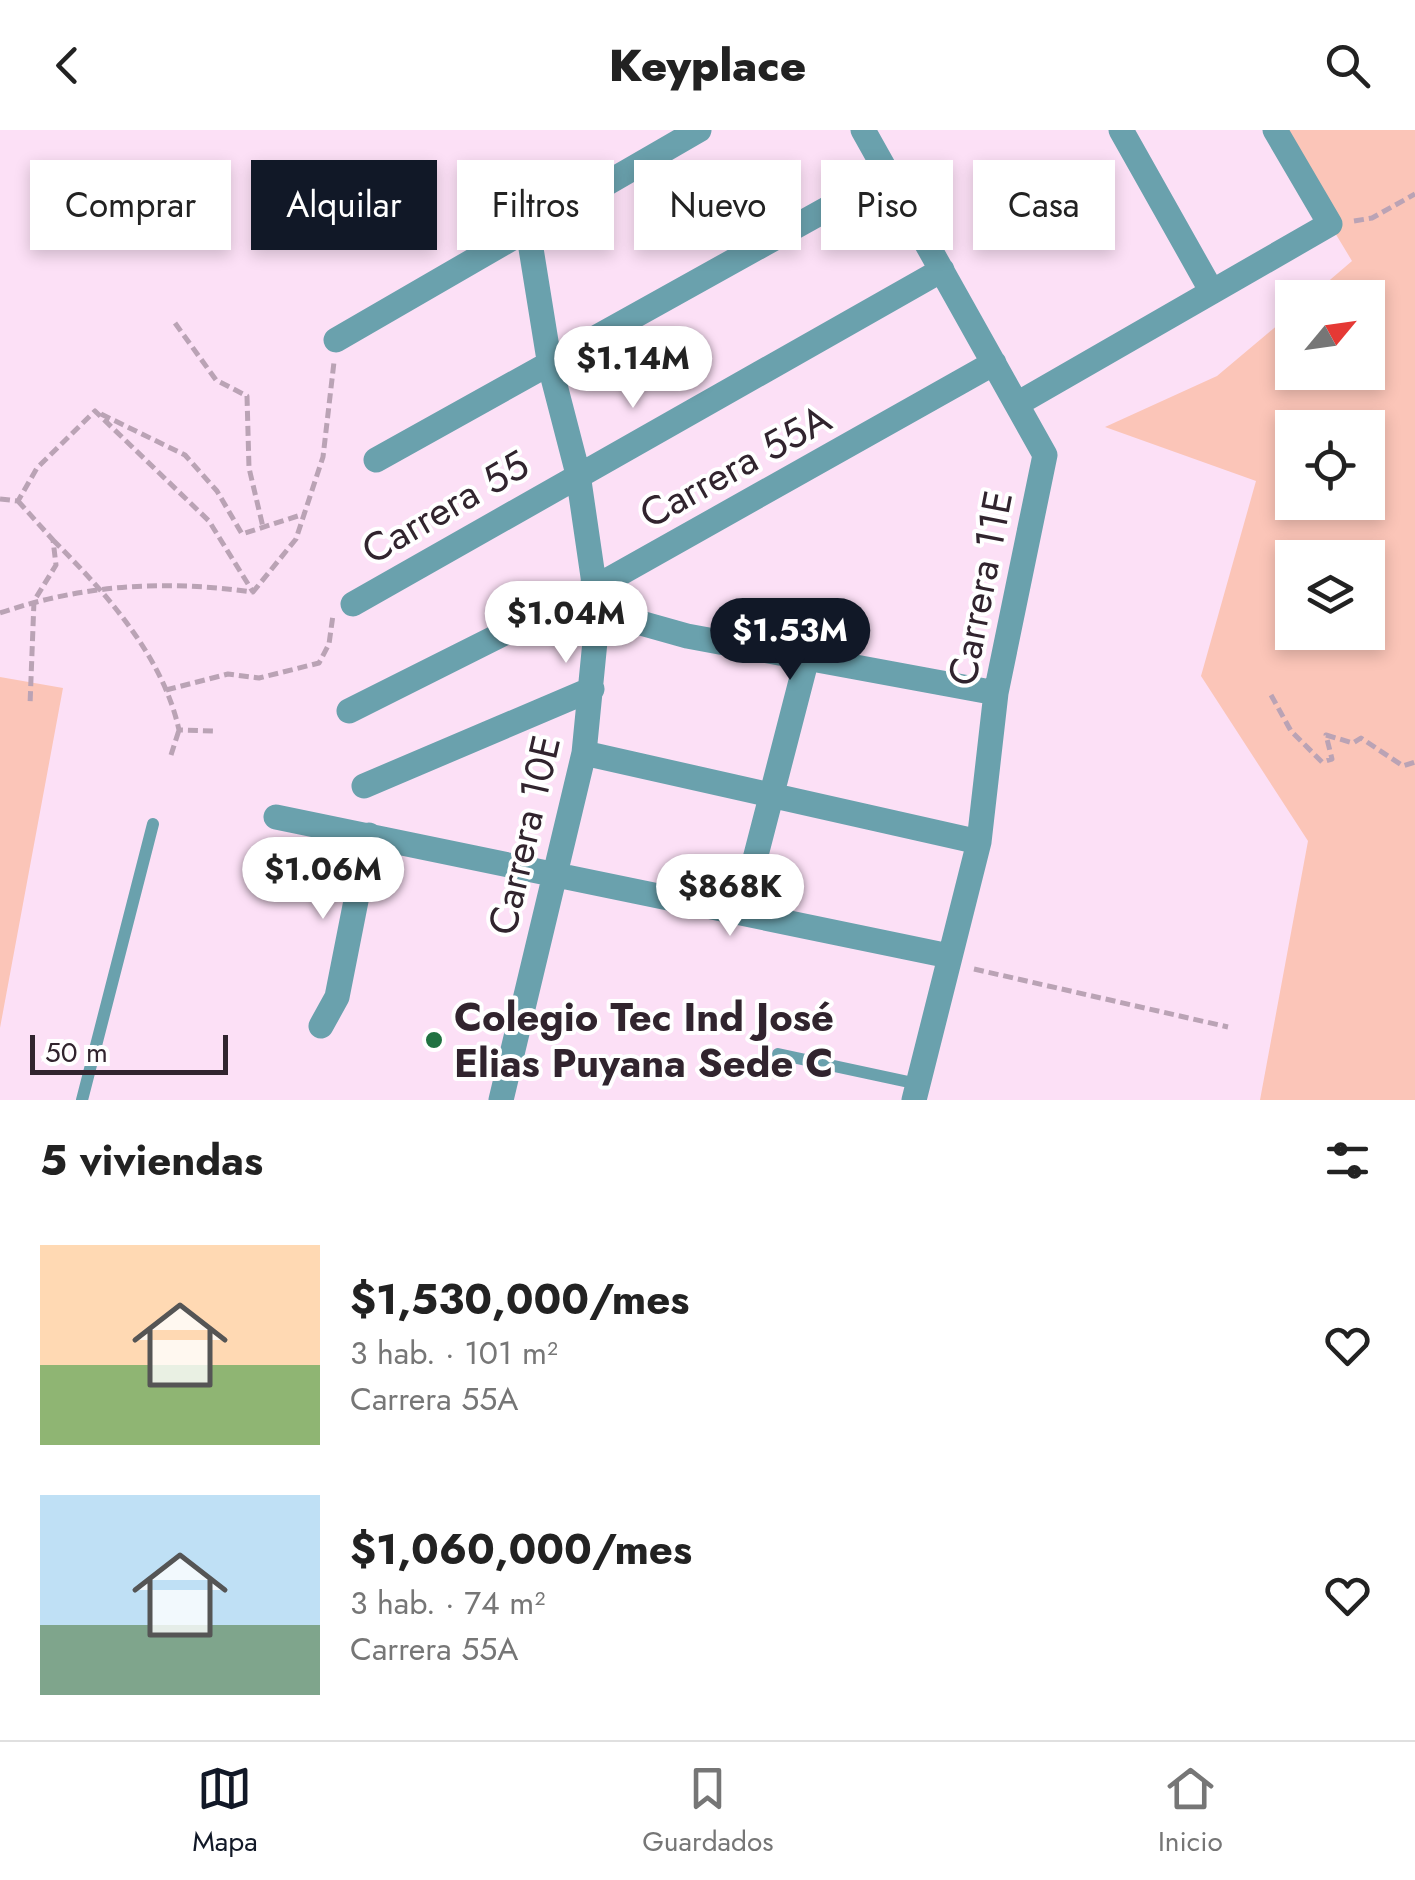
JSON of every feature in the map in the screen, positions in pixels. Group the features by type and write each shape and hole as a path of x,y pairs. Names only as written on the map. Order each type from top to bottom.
{"street":[{"path":"614,180 699,130"},
{"name":"Carrera 11E","path":"863,130 880,160"},
{"path":"1121,130 1212,290"},
{"path":"1017,404 1330,224 1275,130"},
{"path":"376,460 821,213"},
{"path":"336,340 493,250"},
{"name":"Carrera 10E","path":"501,1100 552,872 584,753 596,600 578,474 550,366 531,250"},
{"name":"Carrera 11E","path":"916,1092 979,842 996,693 1046,455 931,250"},
{"name":"Carrera 55","path":"353,604 942,270"},
{"name":"Carrera 55A","path":"350,711 596,600 994,363"},
{"path":"596,600 687,636 996,693"},
{"path":"741,913 808,658"},
{"path":"364,786 592,689"},
{"path":"584,753 979,842"},
{"path":"276,817 949,956"},
{"path":"322,1026 337,998 369,835"}],"lane":[{"path":"82,1100 153,824"},
{"path":"778,1054 916,1092"}],"path":[{"path":"1330,224 1372,218 1415,194"},
{"path":"174,323 216,380 247,396 249,468 263,528"},
{"path":"254,592 296,540 322,457 336,340"},
{"path":"94,411 185,455 216,491 242,534 304,514"},
{"path":"18,500 38,468 94,411"},
{"path":"94,411 208,521 254,592"},
{"path":"0,499 18,500 99,588 166,690 179,730 171,755"},
{"path":"30,705 34,601 56,565 53,540"},
{"path":"0,612 99,588 196,584 254,592"},
{"path":"166,690 228,674 259,678 318,664 329,644 331,616 353,604"},
{"path":"1271,695 1291,731 1322,762 1332,759 1326,734 1353,743 1361,738 1402,766 1415,762"},
{"path":"179,730 213,731"},
{"path":"949,956 979,972 1228,1027"}],"shaded area":[{"path":"1273,130 1415,130 1415,1100 1260,1100 1308,841 1201,676 1256,481 1105,427 1217,376 1275,327 1275,390 1385,390 1385,280 1330,280 1352,261"},
{"path":"0,677 63,688 0,1028"}],"place":[{"name":"Colegio Tec Ind José Elias Puyana Sede C","path":"434,1040"}]}
